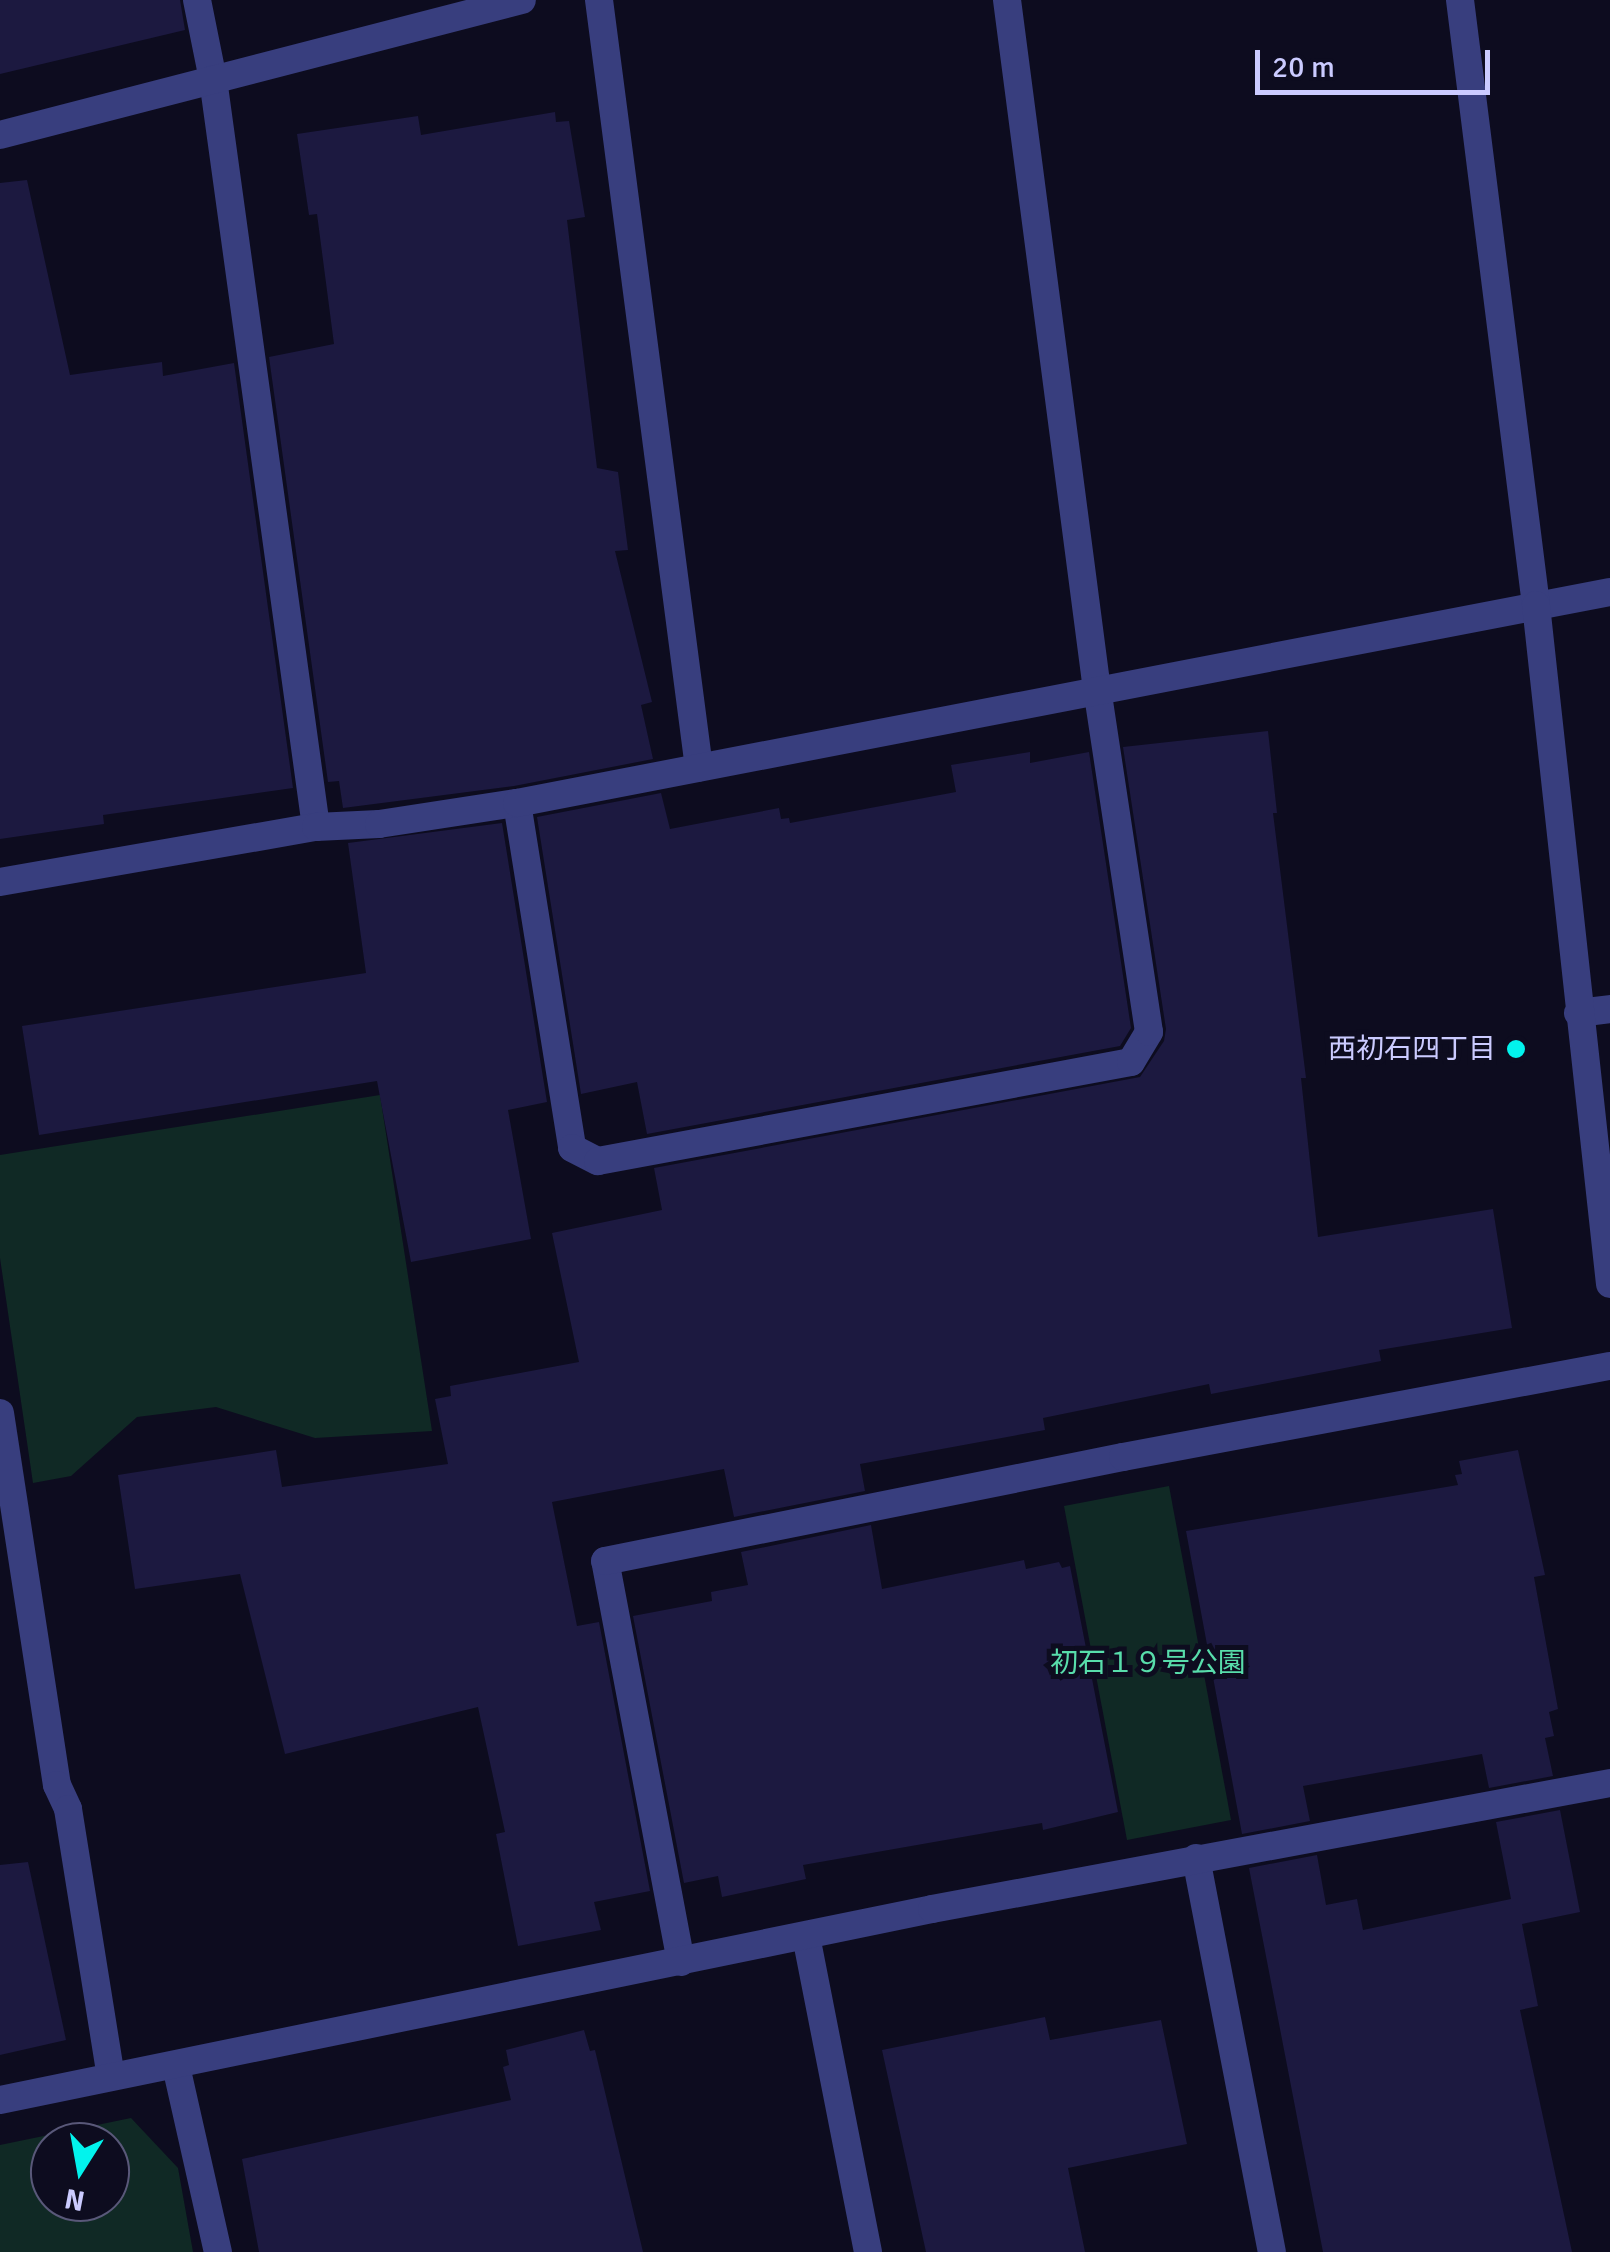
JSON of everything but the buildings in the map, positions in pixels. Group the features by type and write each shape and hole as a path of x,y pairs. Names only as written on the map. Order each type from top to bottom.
{"street":[{"path":"197,0 214,79 316,827"},
{"path":"0,135 522,0"},
{"path":"599,0 699,768"},
{"path":"516,803 572,1148 598,1161 1131,1062 1148,1032 1097,690 1007,0"},
{"path":"1460,0 1536,605 1610,1284"},
{"path":"0,882 316,827 379,824 516,803 1610,592"},
{"path":"1578,1014 1610,1009"},
{"path":"681,1962 605,1561 1610,1366"},
{"path":"0,1413 57,1785 68,1809 111,2077"},
{"path":"0,2100 1196,1858 1610,1783"},
{"path":"1196,1858 1272,2252"},
{"path":"806,1936 868,2252"},
{"path":"176,2066 218,2252"}],"green space":[{"path":"380,1095 432,1431 315,1438 216,1407 137,1417 71,1476 33,1483 0,1258 0,1155"},
{"name":"初石１９号公園","path":"1169,1486 1231,1820 1127,1840 1064,1506"},
{"path":"131,2118 178,2168 193,2252 0,2252 0,2145 30,2139 30,2222 130,2222 130,2122 112,2122"}],"place":[{"name":"西初石四丁目","path":"1516,1049"}]}
